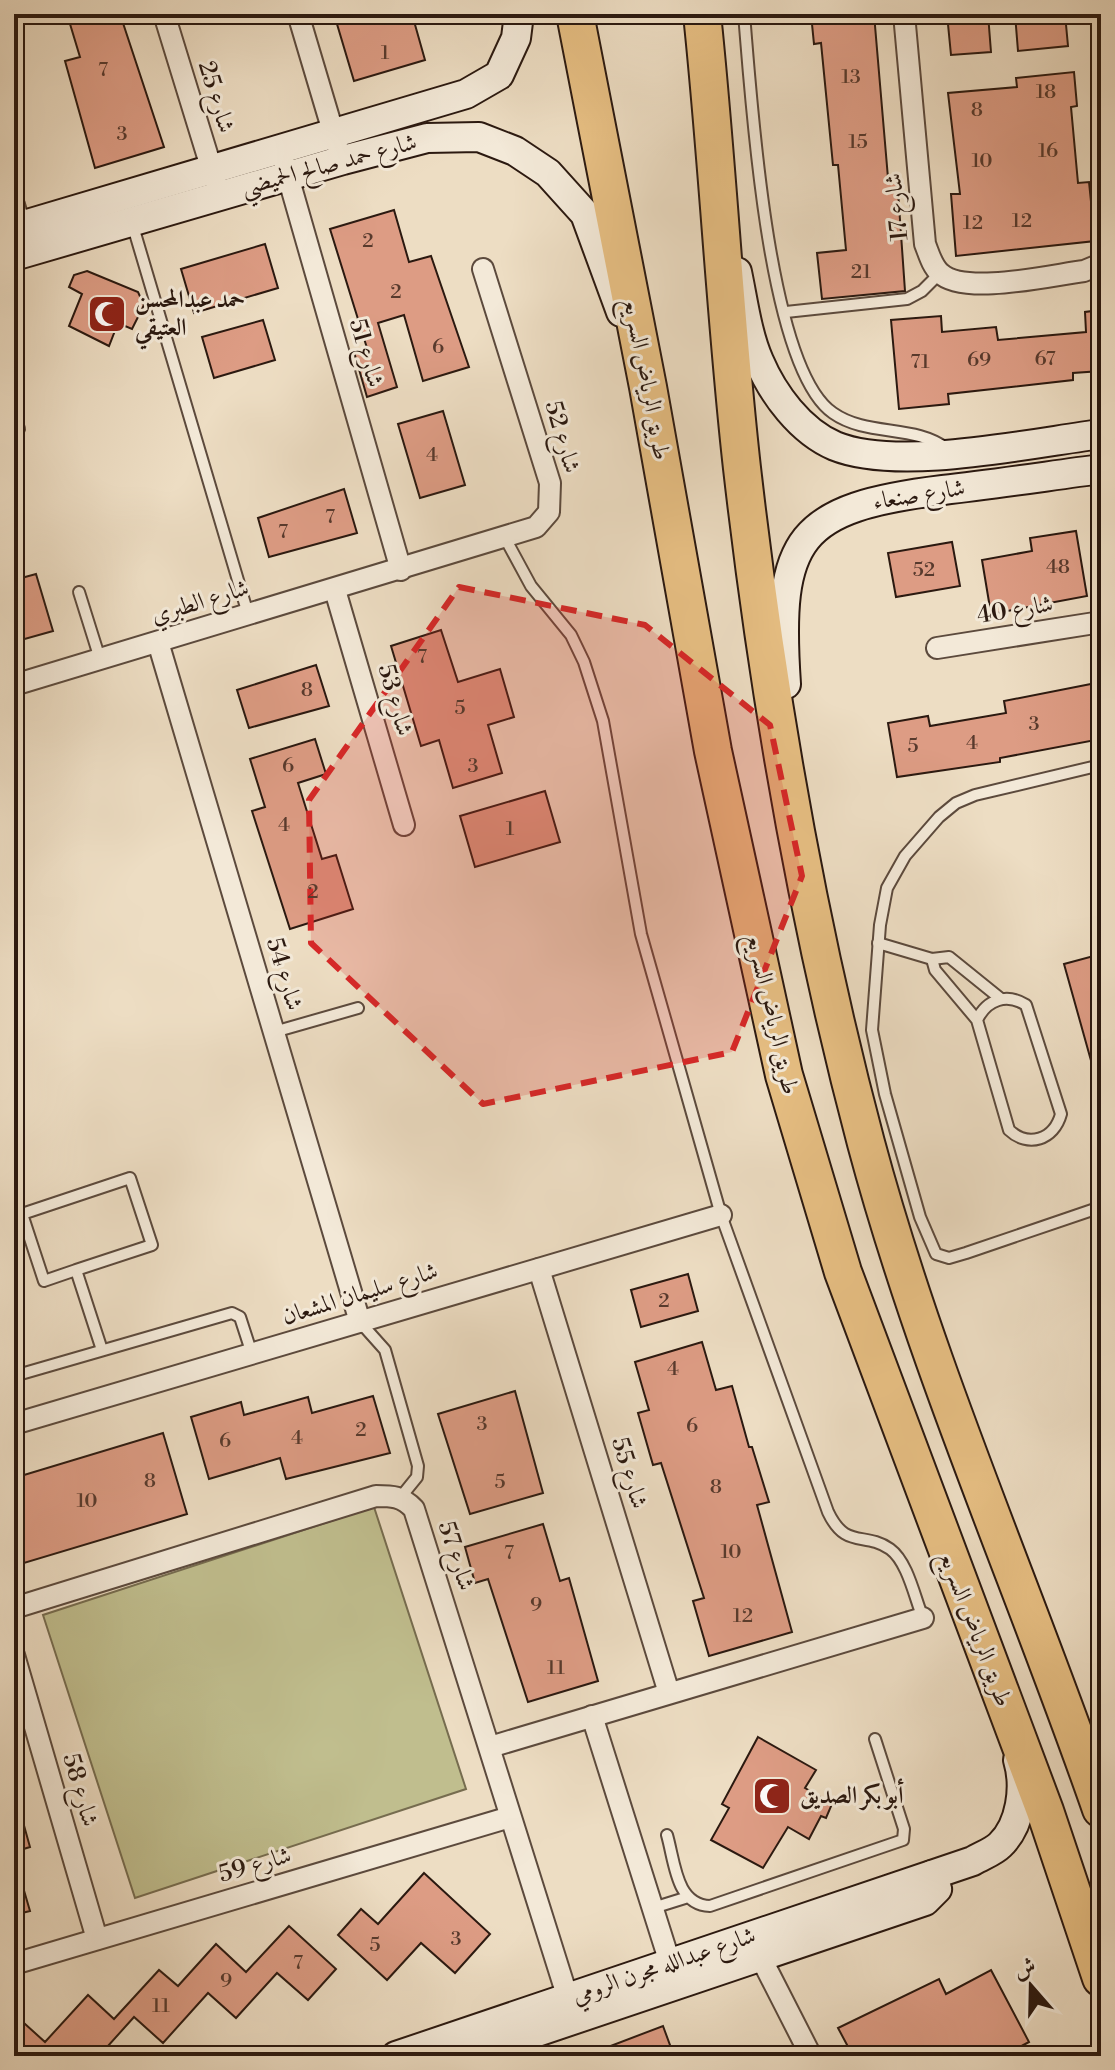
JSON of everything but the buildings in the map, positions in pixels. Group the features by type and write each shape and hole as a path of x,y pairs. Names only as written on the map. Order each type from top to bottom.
{"highway":[{"name":"طريق الرياض السريع","path":"575,14 648,387 713,751 784,1075 843,1272 1045,1811 1101,1978"},
{"path":"702,14 720,189 742,466 762,625 797,833 825,975 859,1114 919,1320 1101,1809"}],"main road":[{"name":"شارع حمد صالح الحميضي","path":"18,233 216,183 338,147 466,94 499,75 516,38 519,14"},
{"name":"شارع حمد صالح الحميضي","path":"338,147 427,138 479,137 515,151 548,173 585,214 648,387"},
{"name":"شارع حمد صالح الحميضي","path":"18,233 132,221 216,183"},
{"name":"شارع صنعاء","path":"720,189 757,359 774,391 798,420 833,445 876,456 952,452 1101,434"},
{"path":"952,452 954,475 963,488"},
{"name":"شارع صنعاء","path":"797,833 782,629 784,595 804,542 823,520 881,497 1101,469"},
{"name":"شارع عبدالله مجرن الرومي","path":"466,2056 670,1963 932,1875 999,1846 1014,1826 1020,1799 1020,1766 990,1668"},
{"name":"شارع عبدالله مجرن الرومي","path":"396,2056 761,1958 925,1901 937,1889 932,1875"}],"street":[{"name":"شارع 25","path":"164,14 216,183"},
{"path":"298,14 338,147"},
{"name":"شارع 17","path":"904,14 925,244 940,273"},
{"name":"شارع 51","path":"284,163 401,570"},
{"path":"940,273 954,281 974,284 1084,271 1101,264"},
{"name":"شارع 52","path":"401,570 527,531 545,519 551,493 483,269"},
{"name":"شارع الطبري","path":"14,685 401,570"},
{"name":"شارع 53","path":"335,590 404,825"},
{"name":"شارع 40","path":"937,648 1101,622"},
{"name":"شارع 54","path":"158,642 360,1322"},
{"name":"شارع سليمان المشعان","path":"14,1424 721,1215"},
{"name":"شارع 55","path":"539,1269 669,1693"},
{"path":"14,1608 376,1496 400,1498"},
{"name":"شارع 57","path":"400,1498 414,1509 571,2009"},
{"path":"490,1747 923,1618"},
{"name":"شارع 58","path":"14,1655 97,1939"},
{"path":"592,1716 670,1963"},
{"name":"شارع 59","path":"14,1964 510,1817"},
{"path":"761,1958 807,2055"}],"lane":[{"path":"744,14 766,238 804,376 813,392 833,414 872,428 932,437 952,452"},
{"path":"132,221 248,615"},
{"path":"786,312 907,299 922,291 940,273"},
{"path":"14,412 19,429"},
{"path":"505,538 531,586 571,635 584,662 603,721 641,934 721,1215 836,1529 844,1535 889,1548 899,1559 923,1618"},
{"path":"79,592 100,659"},
{"path":"1101,765 975,795 956,803 905,856 887,888 878,943 872,1030 885,1094 920,1217 936,1254 949,1258 1101,1207"},
{"path":"878,943 932,959 949,957 1001,999"},
{"path":"932,959 935,970 977,1020 1009,1130 1029,1141 1044,1138 1055,1128 1061,1114 1026,1005 1014,999 1001,999 986,1006 977,1020"},
{"path":"274,1032 358,1008"},
{"path":"130,1178 152,1245 76,1270 44,1281 22,1214 130,1178"},
{"path":"76,1270 102,1350"},
{"path":"14,1376 232,1313 240,1317 252,1354"},
{"path":"360,1322 385,1350 418,1466 417,1477 400,1498"},
{"path":"667,1835 685,1898 697,1906 710,1906 903,1840 904,1829 875,1739"},
{"path":"653,1908 685,1898"}],"highlighted area":[{"path":"459,587 645,625 770,725 802,876 732,1052 483,1104 311,943 309,800"}],"shaded area":[{"path":"374,1507 466,1789 135,1898 43,1615"}],"place":[{"name":"حمد عبدالمحسن العتيقي","path":"107,314"},
{"name":"أبو بكر الصديق","path":"772,1796"}]}
